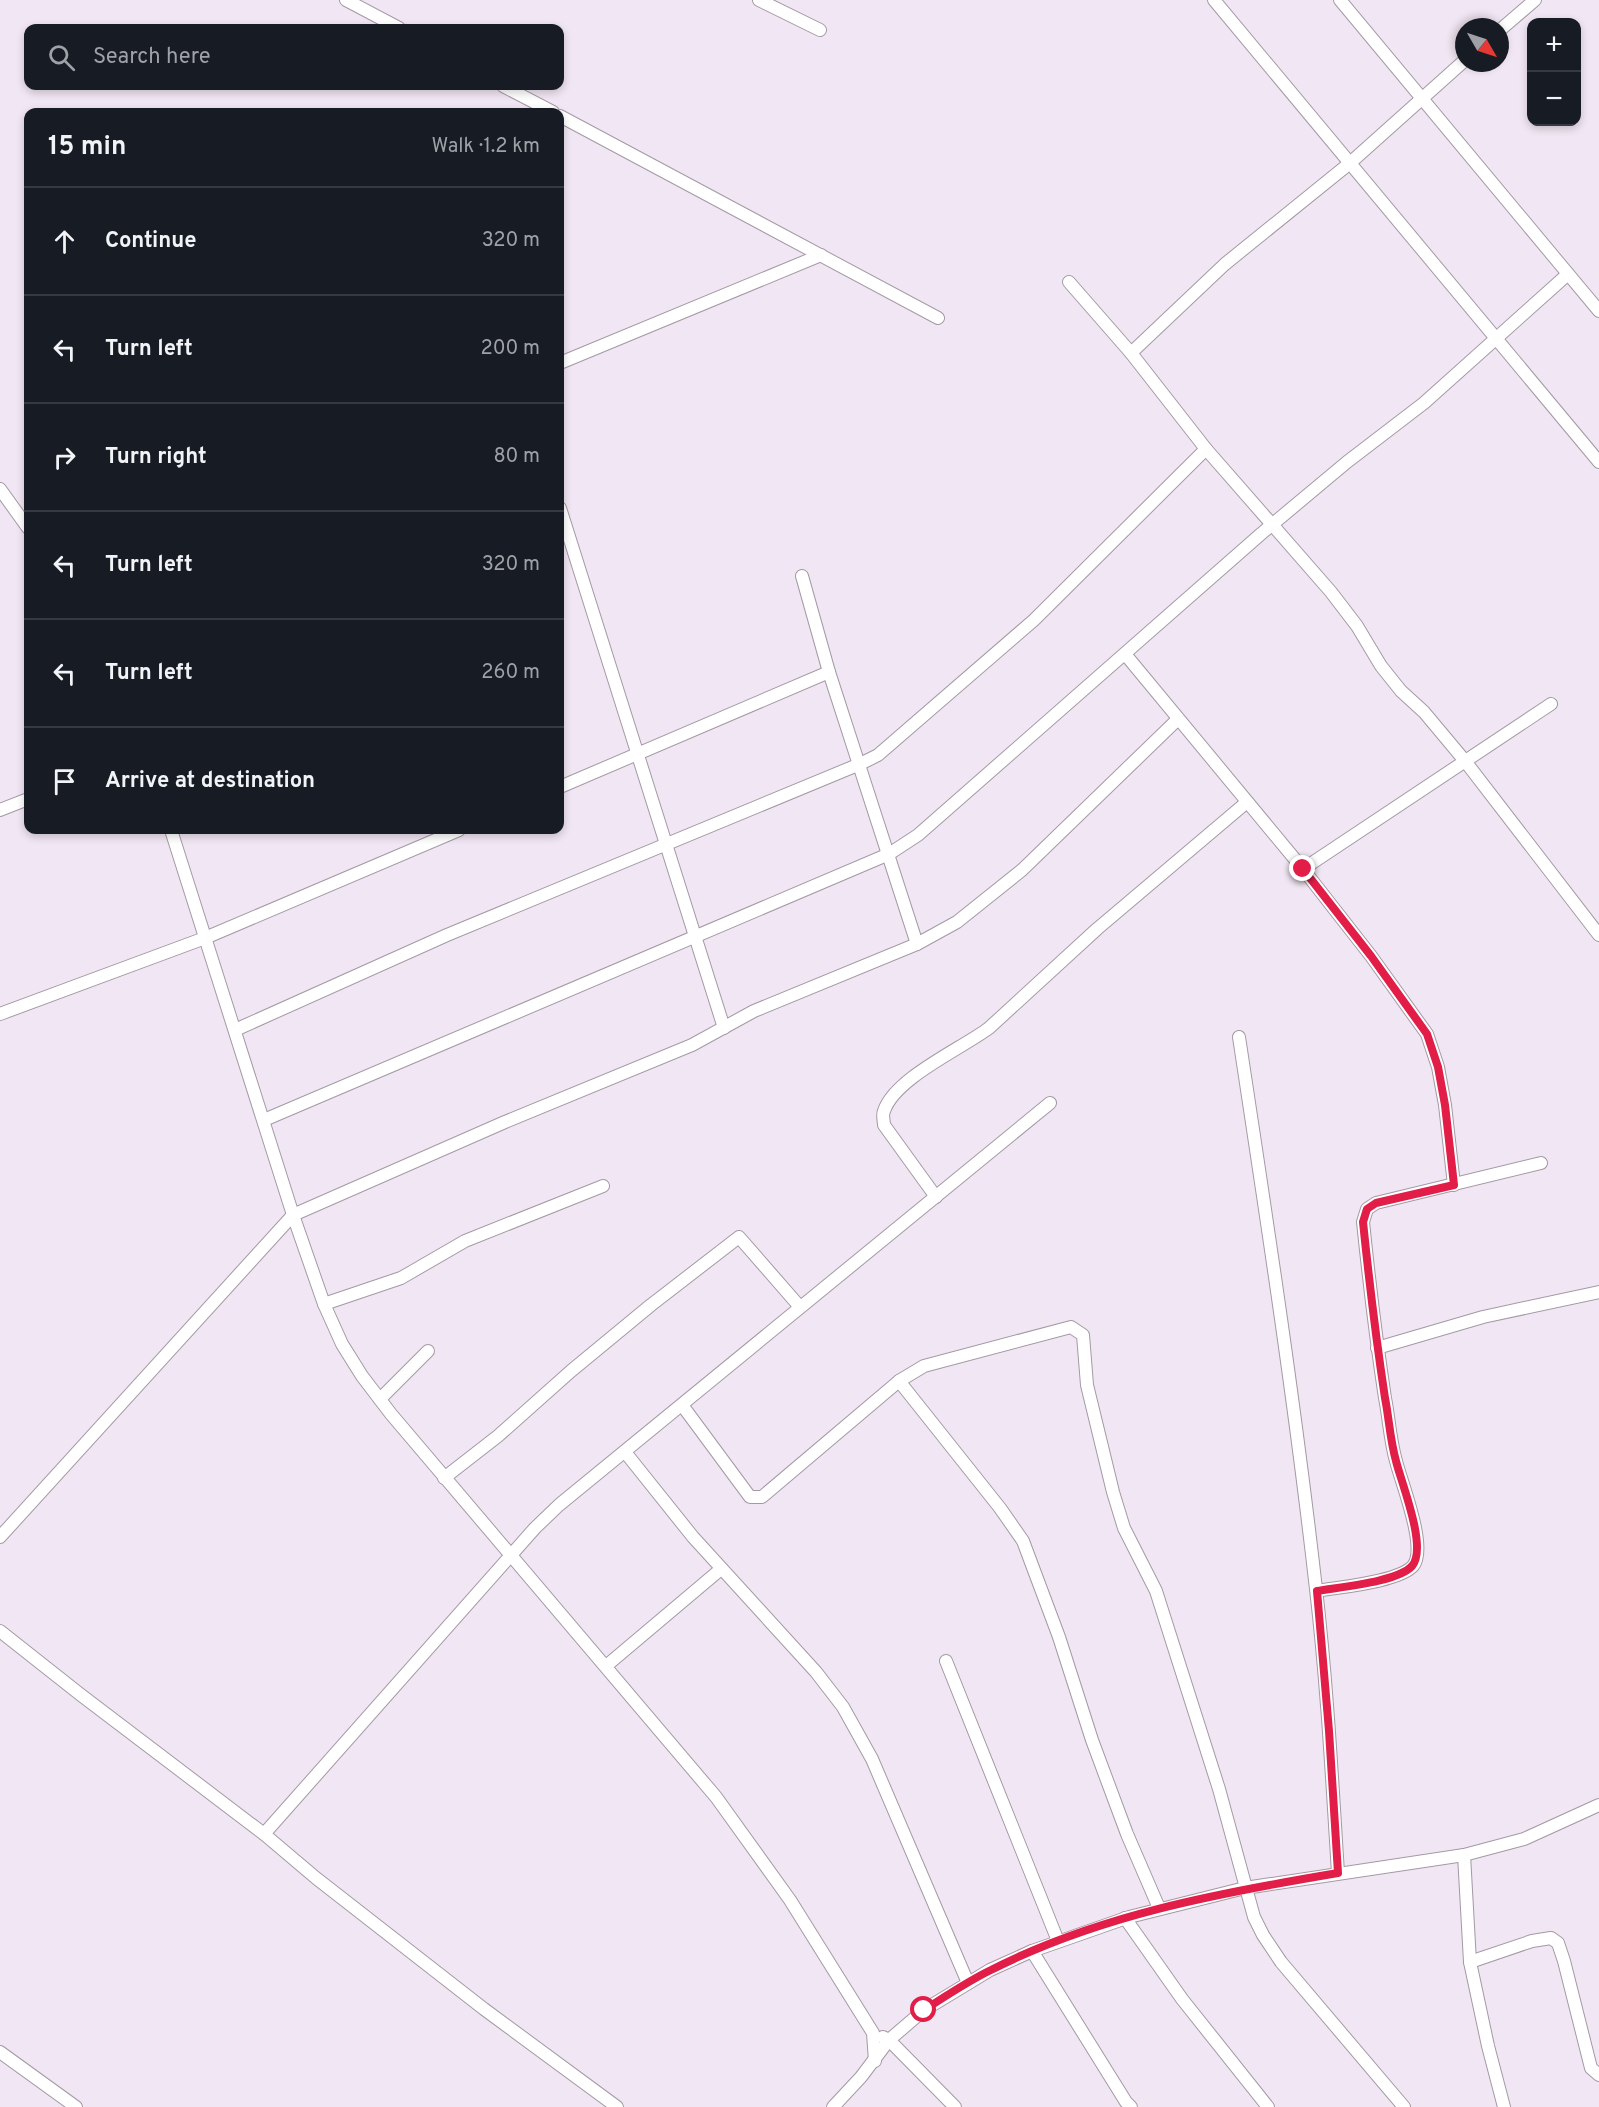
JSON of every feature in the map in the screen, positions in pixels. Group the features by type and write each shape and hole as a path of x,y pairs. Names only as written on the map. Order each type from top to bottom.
{"street":[{"path":"346,0 391,24"},
{"path":"759,0 820,30"},
{"path":"1214,0 1599,462"},
{"path":"1341,0 1599,311"},
{"path":"1509,22 1536,0"},
{"path":"1131,353 1225,264 1350,163 1455,69"},
{"path":"511,90 545,108"},
{"path":"564,118 938,318"},
{"path":"564,361 821,255"},
{"path":"264,1120 889,854 918,835 1271,525 1347,462 1424,403 1568,274"},
{"path":"1069,282 1131,353 1206,449 1331,592 1357,626 1381,666 1465,761 1599,935"},
{"path":"235,1030 447,934 878,755 1034,620 1206,449"},
{"path":"0,489 24,522"},
{"path":"564,521 724,1028"},
{"path":"802,576 829,672 917,944"},
{"path":"1125,654 1303,869 1371,956 1427,1034 1438,1067 1445,1105 1454,1185"},
{"path":"564,785 829,672"},
{"path":"1303,869 1551,704"},
{"path":"0,1537 293,1215 505,1122 692,1045 754,1011 917,944 957,922 1022,870 1178,719"},
{"path":"0,810 24,801"},
{"path":"936,1197 884,1125 883,1112 896,1093 916,1074 971,1042 989,1028 1096,929 1247,802"},
{"path":"172,834 293,1215 324,1304 342,1344 380,1399 444,1478 717,1797 790,1900 873,2033 874,2061"},
{"path":"0,1014 205,938 450,834"},
{"path":"1239,1037 1299,1446 1317,1591 1338,1873"},
{"path":"264,1834 535,1528 559,1505 1050,1103"},
{"path":"1317,1591 1401,1574 1412,1566 1417,1557 1413,1518 1395,1459 1377,1348 1363,1222 1367,1209 1376,1203 1541,1163"},
{"path":"324,1304 401,1278 465,1241 603,1186"},
{"path":"444,1478 498,1436 571,1371 651,1305 739,1237 800,1308"},
{"path":"1377,1348 1483,1317 1599,1292"},
{"path":"682,1405 750,1497 762,1497 899,1381 924,1366 1071,1327 1083,1335 1087,1385 1113,1492 1124,1528 1156,1591 1219,1789 1254,1917 1281,1962 1404,2107"},
{"path":"380,1399 428,1351"},
{"path":"899,1381 1000,1508 1023,1541 1059,1637 1127,1834 1159,1908"},
{"path":"625,1452 693,1537 816,1672 843,1707 873,1759 968,1983"},
{"path":"606,1666 722,1569"},
{"path":"0,1631 264,1834 316,1878 484,2009 617,2107"},
{"path":"946,1660 1058,1941"},
{"path":"833,2107 874,2061 889,2040 924,2010 968,1983 1032,1951 1125,1918 1245,1888 1464,1855 1524,1839 1599,1805"},
{"path":"1464,1855 1470,1962 1504,2107"},
{"path":"1125,1918 1182,1999 1269,2107"},
{"path":"1470,1962 1532,1941 1551,1938 1557,1943 1564,1961 1591,2068 1599,2075"},
{"path":"1032,1951 1131,2107"},
{"path":"873,2033 889,2040 955,2107"},
{"path":"0,2052 76,2107"}],"route":[{"path":"924,2010 990,1970 1065,1938 1159,1908 1245,1888 1338,1873 1317,1591 1381,1580 1401,1574 1412,1566 1417,1557 1413,1518 1395,1459 1377,1348 1363,1222 1367,1209 1376,1203 1454,1185 1445,1105 1438,1067 1427,1034 1371,956 1303,869"}]}
